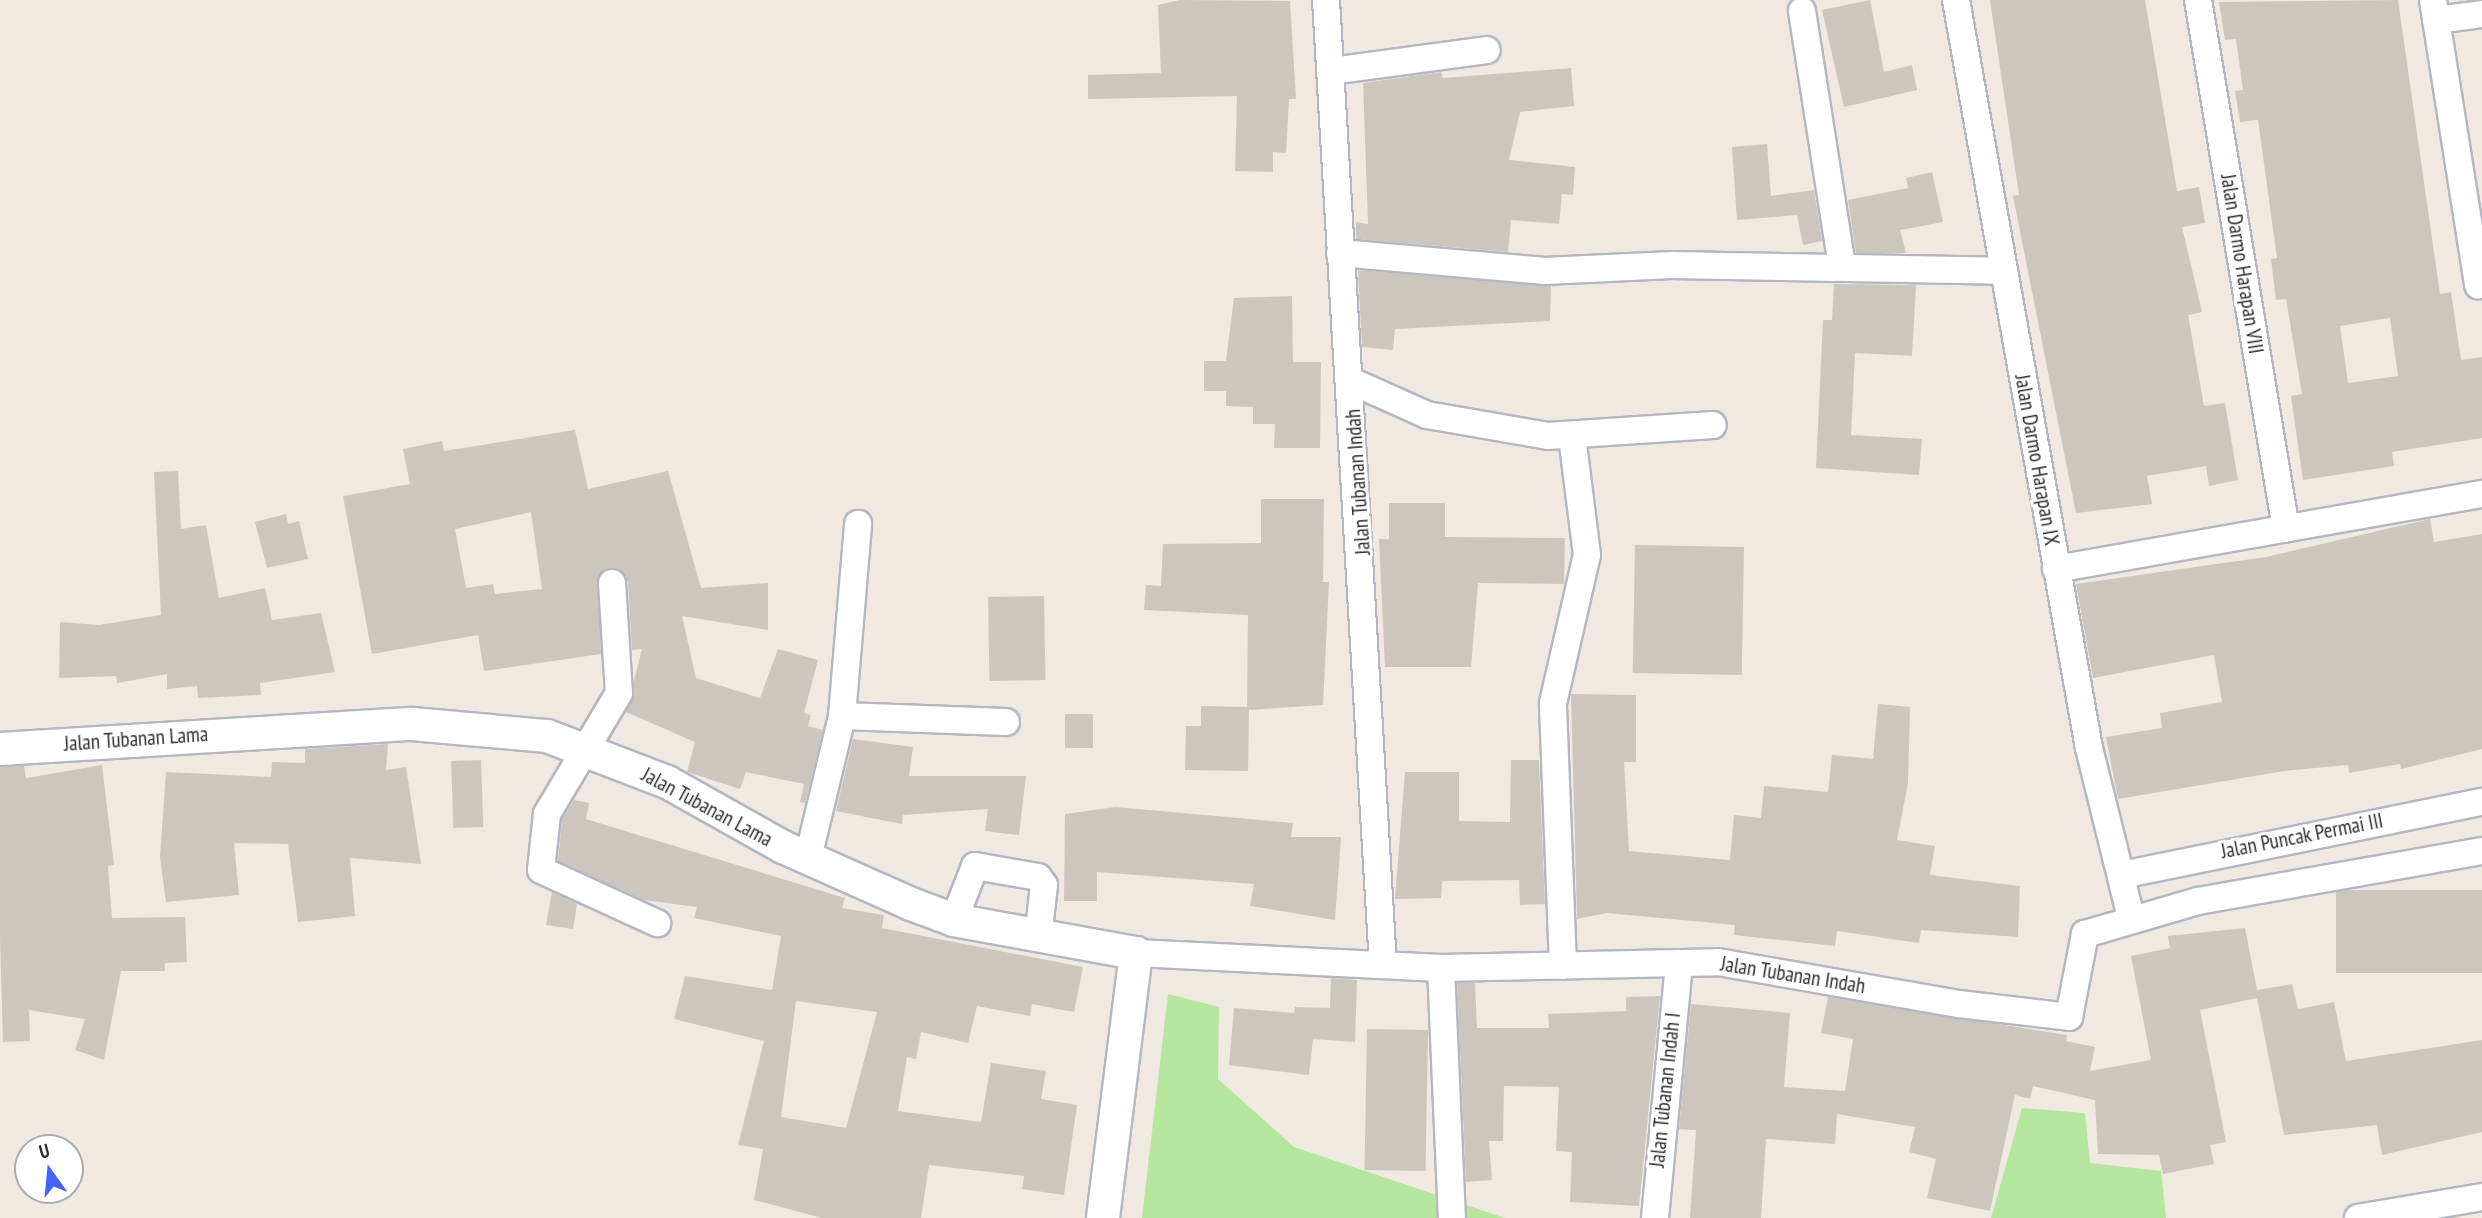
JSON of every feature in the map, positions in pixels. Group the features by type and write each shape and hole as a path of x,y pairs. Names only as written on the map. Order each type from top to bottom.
{"street":[{"name":"Jalan Tubanan Indah","path":"1326,0 1340,253 1351,381 1383,965"},
{"name":"Jalan Darmo Harapan IX","path":"1956,0 2002,271 2089,748 2131,918"},
{"name":"Jalan Darmo Harapan VIII","path":"2198,0 2286,529"},
{"path":"2478,285 2476,239 2435,10 2482,14"},
{"path":"1802,11 1842,265"},
{"path":"1332,71 1487,50"},
{"path":"1340,253 1545,271 1842,265 2002,271"},
{"path":"1351,381 1427,415 1572,436 1713,425"},
{"path":"1563,966 1553,703 1587,555 1572,436"},
{"path":"2056,569 2482,494"},
{"path":"808,859 842,716 858,524"},
{"path":"612,583 621,685 547,814 541,870 657,923"},
{"path":"842,716 1006,722"},
{"name":"Jalan Tubanan Lama","path":"0,749 412,724 547,736 586,747 667,782 808,859 954,920 1038,938 1136,953"},
{"name":"Jalan Puncak Permai III","path":"2122,875 2482,802"},
{"path":"2131,918 2482,851"},
{"path":"954,920 975,866 1038,877 1044,885 1038,938"},
{"name":"Jalan Tubanan Indah","path":"1136,953 1441,968 1717,962 1959,1004 2069,1017 2085,934 2131,918"},
{"path":"1103,1218 1136,953"},
{"name":"Jalan Tubanan Indah I","path":"1655,1218 1679,963"},
{"path":"1441,968 1452,1218"},
{"path":"2358,1218 2482,1197"}],"green space":[{"path":"1168,994 1219,1007 1218,1079 1294,1147 1505,1218 1142,1218"},
{"path":"2022,1108 2085,1113 2090,1163 2161,1171 2166,1218 1991,1218"}],"building":[{"path":"1180,0 1290,1 1296,99 1289,99 1286,153 1273,152 1273,172 1235,171 1237,96 1088,99 1088,75 1161,73 1158,5"},
{"path":"1870,0 1884,72 1912,65 1917,90 1844,107 1822,10"},
{"path":"1990,0 2145,0 2177,191 2199,187 2205,223 2182,227 2202,312 2188,315 2204,406 2225,403 2238,480 2209,486 2206,466 2147,476 2152,504 2076,513 2013,196 2019,195"},
{"path":"2398,0 2440,294 2451,292 2461,360 2482,357 2482,438 2392,452 2394,466 2303,480 2291,396 2302,394 2286,299 2276,300 2271,259 2277,258 2258,120 2240,122 2235,91 2243,90 2236,39 2225,40 2219,2","holes":["2390,318 2398,376 2348,383 2340,326"]},
{"path":"1571,68 1574,106 1520,112 1509,160 1575,167 1573,195 1562,194 1559,224 1511,220 1508,252 1356,239 1356,222 1368,224 1363,83 1441,72 1443,78"},
{"path":"1767,144 1771,196 1814,190 1822,241 1803,245 1797,215 1737,220 1732,147"},
{"path":"1932,172 1943,222 1900,230 1906,253 1856,253 1848,200 1908,188 1906,178"},
{"path":"1358,270 1551,286 1550,321 1395,329 1393,350 1362,347"},
{"path":"1834,284 1916,285 1912,356 1855,353 1851,435 1922,439 1919,475 1816,468 1823,320 1832,320"},
{"path":"1292,296 1293,362 1321,362 1320,448 1274,448 1275,424 1253,424 1253,407 1226,406 1226,391 1204,391 1204,361 1226,361 1234,298"},
{"path":"575,430 588,489 668,471 701,588 768,583 768,630 682,616 696,678 760,698 778,649 818,660 804,713 811,715 808,726 823,730 805,803 800,802 804,784 746,772 740,789 687,772 695,742 626,712 642,649 632,650 628,582 618,569 598,577 601,654 484,671 478,635 372,654 343,496 410,484 403,449 442,441 444,451","holes":["531,512 542,589 495,594 493,584 466,588 455,529"]},
{"path":"178,471 181,529 206,525 219,598 265,588 272,620 321,613 335,672 260,683 261,695 198,698 197,686 167,689 167,674 117,683 116,676 59,678 60,622 99,625 161,615 154,472"},
{"path":"1261,499 1324,499 1323,582 1329,582 1323,705 1249,710 1248,771 1185,770 1186,726 1201,726 1201,706 1247,707 1248,615 1144,610 1146,585 1161,586 1163,544 1261,543"},
{"path":"1389,503 1445,503 1445,537 1565,538 1564,584 1478,583 1471,667 1385,667 1379,539 1389,539"},
{"path":"286,514 288,524 299,521 308,559 267,568 255,522"},
{"path":"2430,519 2434,542 2482,534 2482,749 2401,769 2400,764 2349,773 2348,765 2284,771 2118,799 2106,737 2162,728 2160,713 2222,702 2214,655 2093,678 2076,584 2266,557"},
{"path":"1635,545 1744,547 1742,675 1633,673"},
{"path":"1044,596 1045,680 989,681 988,597"},
{"path":"1571,694 1636,695 1636,762 1624,762 1629,851 1730,860 1734,815 1761,818 1764,786 1828,792 1832,755 1873,759 1878,704 1910,707 1908,783 1897,840 1935,846 1930,875 2020,886 2018,937 1921,930 1919,943 1837,931 1835,946 1734,935 1735,925 1607,913 1577,919"},
{"path":"1065,714 1093,714 1093,748 1065,748"},
{"path":"853,739 913,747 909,776 1026,776 1019,835 985,831 988,809 903,815 902,824 836,811"},
{"path":"388,744 386,770 406,767 421,864 350,858 355,916 298,922 288,844 234,843 239,895 166,902 160,857 166,772 271,777 272,762 305,763 305,749"},
{"path":"481,760 483,827 453,828 451,761"},
{"path":"1511,760 1539,760 1545,904 1520,905 1519,880 1442,881 1441,898 1395,899 1405,772 1459,772 1459,821 1510,822"},
{"path":"102,765 114,865 108,866 112,918 185,917 187,962 165,963 165,971 121,971 104,1060 75,1050 85,1019 29,1010 30,1041 3,1042 0,937 0,767 24,766 26,778"},
{"path":"574,800 589,803 586,819 845,898 842,908 884,915 882,928 1083,967 1074,1012 1032,1004 1030,1016 977,1006 968,1043 921,1032 916,1059 907,1057 898,1111 981,1122 991,1063 1046,1071 1041,1099 1077,1105 1064,1195 1022,1189 1024,1176 929,1165 921,1218 822,1218 754,1200 763,1149 738,1145 764,1041 674,1019 685,976 772,990 781,936 694,918 697,907 644,900 558,861 562,819","holes":["796,1001 877,1012 846,1128 781,1117"]},
{"path":"1115,807 1293,823 1291,837 1341,837 1335,920 1250,906 1254,884 1097,872 1097,901 1064,901 1065,814"},
{"path":"2336,890 2482,890 2482,973 2336,973"},
{"path":"552,892 577,904 573,929 546,925"},
{"path":"2245,928 2257,990 2292,984 2298,1009 2334,1002 2346,1061 2482,1040 2482,1132 2382,1155 2377,1125 2284,1135 2257,998 2200,1010 2226,1142 2210,1145 2214,1164 2163,1174 2159,1155 2098,1154 2095,1100 2033,1086 2030,1099 2015,1095 1990,1211 1927,1198 1936,1159 1909,1152 1915,1127 1837,1114 1835,1144 1766,1139 1761,1218 1690,1218 1696,1130 1679,1129 1691,1004 1790,1013 1784,1087 1845,1091 1853,1039 1821,1033 1828,997 2067,1035 2066,1041 2095,1047 2090,1071 2151,1060 2131,956 2170,948 2168,936"},
{"path":"1331,978 1357,980 1355,1042 1313,1039 1309,1075 1229,1065 1234,1008 1294,1013 1295,1007 1330,1008"},
{"path":"1457,983 1475,983 1477,1028 1549,1028 1548,1014 1626,1011 1626,997 1660,996 1639,1206 1570,1202 1572,1152 1556,1151 1559,1087 1504,1086 1503,1141 1489,1141 1492,1180 1466,1182"},
{"path":"1367,1029 1428,1030 1426,1171 1365,1170"}]}
